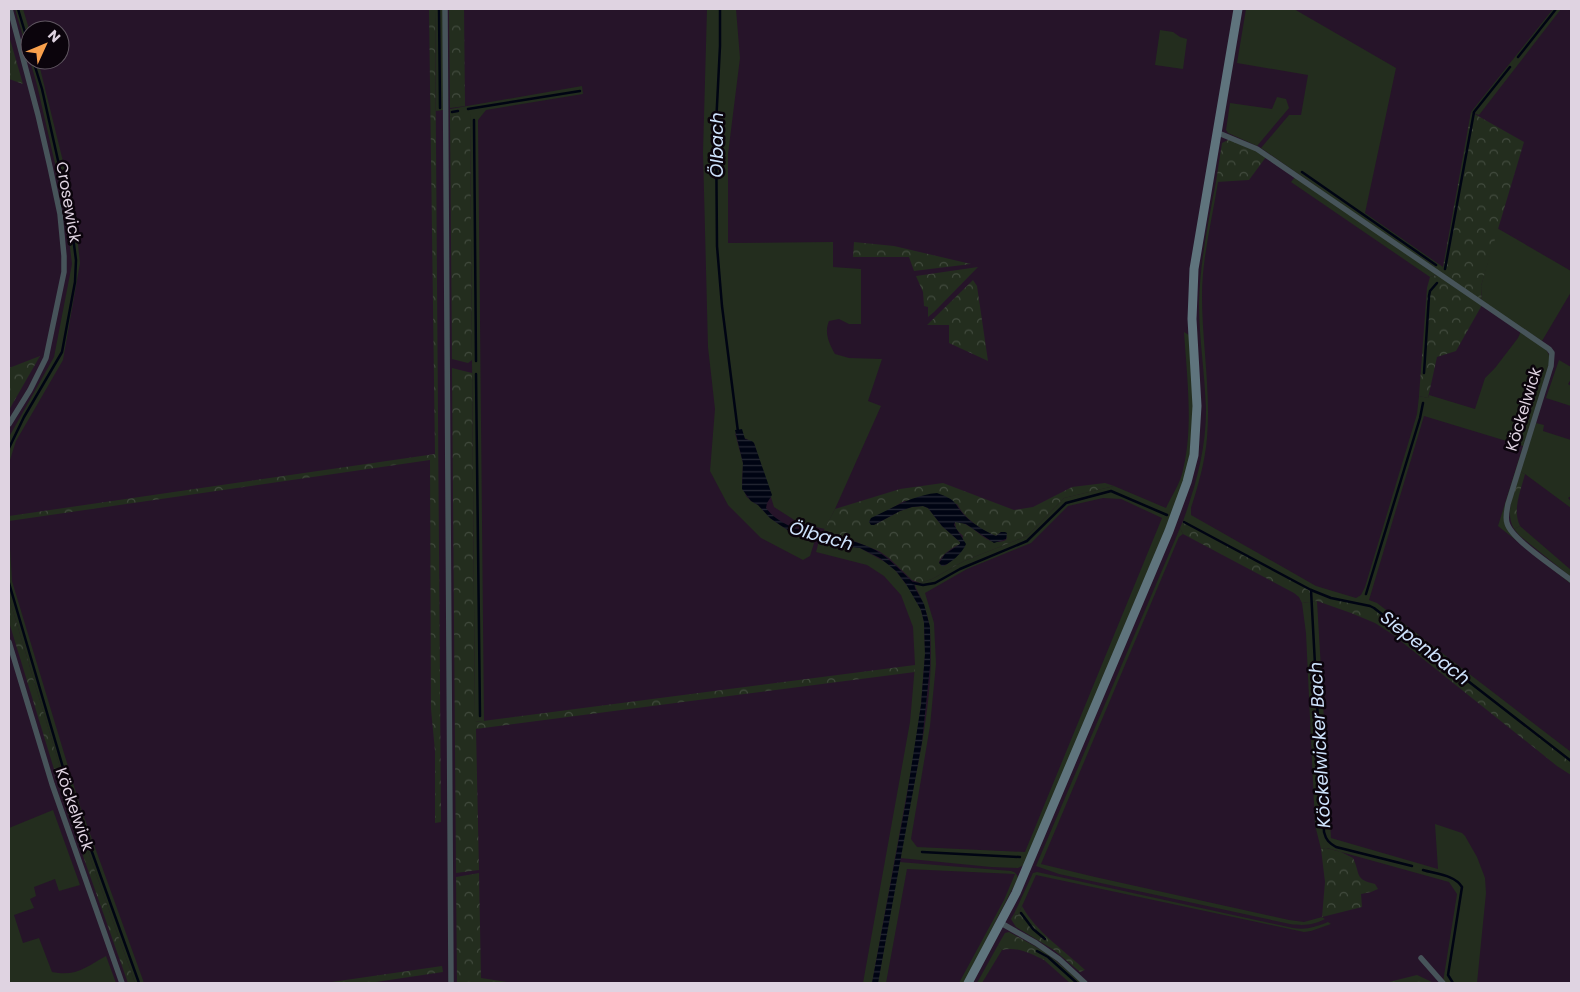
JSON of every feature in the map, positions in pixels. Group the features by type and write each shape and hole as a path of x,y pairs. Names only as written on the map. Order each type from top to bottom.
{"main road":[{"path":"968,983 1001,923 1024,873 1188,482 1194,454 1197,422 1197,383 1192,319 1194,269 1238,9"}],"street":[{"name":"Crosewick","path":"9,424 30,390 46,358 64,272 60,214 38,115 10,9"},
{"path":"445,9 451,983"},
{"name":"Köckelwick","path":"1216,132 1257,149 1549,349 1552,354 1551,366 1508,504 1507,523 1511,532 1571,580"},
{"name":"Köckelwick","path":"9,642 52,784 122,983"},
{"path":"1001,923 1059,959 1086,983"},
{"path":"1421,958 1442,983"}],"green space":[{"path":"15,9 23,9 26,20 20,20 20,26"},
{"path":"429,9 435,9 441,822 435,823 435,751 431,709 430,460 9,521 9,516 435,454"},
{"path":"435,9 443,9 443,110 436,111"},
{"path":"449,9 464,9 465,106 450,108"},
{"path":"707,9 736,9 740,58 728,154 728,243 833,242 833,267 861,269 861,324 849,324 839,319 829,321 827,334 829,342 835,354 849,358 882,359 868,401 881,406 825,529 799,523 774,507 754,443 735,433 743,463 742,483 746,496 780,525 791,532 815,540 810,556 803,560 761,538 728,505 710,471 715,409 708,347 703,152"},
{"path":"1246,9 1294,9 1396,68 1365,213 1443,267 1440,273 1261,148 1289,115 1301,115 1308,75 1237,63"},
{"path":"1553,9 1561,9 1479,115 1471,112"},
{"path":"1160,30 1173,32 1187,39 1183,69 1155,65"},
{"path":"9,36 23,84 9,79"},
{"path":"33,70 40,70 74,206 80,263 63,360 16,441 9,463 9,437 54,357 72,264 65,207"},
{"path":"582,86 583,94 486,110 478,120 484,721 475,722 470,114 450,117 450,109"},
{"path":"1277,97 1286,99 1289,108 1257,146 1228,133 1226,130 1230,103 1272,109"},
{"path":"1471,112 1524,142 1481,286 1482,305 1456,351 1437,357 1428,398 1419,396 1427,288 1430,277 1437,275 1443,267"},
{"path":"470,113 472,360 468,363 452,359 450,117"},
{"path":"1228,140 1236,140 1266,157 1249,180 1216,182 1222,143"},
{"path":"1295,177 1437,275 1430,277 1291,182"},
{"path":"1216,182 1218,182 1205,253 1202,282 1202,314 1208,402 1207,438 1203,465 1191,508 1191,515 1316,586 1356,598 1361,595 1365,587 1417,414 1419,396 1428,398 1429,395 1475,409 1485,378 1518,338 1521,331 1535,340 1547,351 1550,361 1512,487 1508,528 1571,581 1571,584 1498,526 1523,446 1424,416 1369,600 1377,603 1571,752 1571,761 1374,608 1331,598 1311,590 1183,521 1196,480 1206,424 1199,303 1207,227"},
{"path":"1497,228 1571,271 1571,292 1542,341 1482,301 1481,286"},
{"path":"854,242 894,246 971,264 914,271 909,257 853,257"},
{"path":"978,267 928,317 928,307 924,306 923,292 916,276"},
{"path":"973,280 977,286 988,361 949,343 949,325 927,325"},
{"path":"1184,332 1189,335 1194,405 1189,461 1178,499 1024,865 1018,868 991,867 900,858 922,744 930,686 930,629 924,606 914,583 932,579 964,561 1027,536 1064,498 1114,486 1166,508 1182,474 1188,439 1189,403","holes":["1103,498 1121,499 1162,518 1025,852 917,847 911,839 930,726 936,664 934,623 925,593 967,569 1031,543 1068,506"]},
{"path":"40,356 9,410 9,368"},
{"path":"1559,360 1571,367 1571,379 1568,384 1571,386 1571,406 1546,398"},
{"path":"452,368 472,373 475,722 915,665 915,672 476,729 479,870 456,873"},
{"path":"1536,423 1544,425 1543,431 1571,440 1571,496 1568,498 1571,501 1571,508 1520,472"},
{"path":"1520,472 1525,474 1517,507 1520,526 1514,529 1511,522 1510,508"},
{"path":"943,483 1014,510 1033,507 1072,487 1105,483 1114,486 1064,498 1027,536 964,561 932,579 920,583 912,580 879,551 849,539 822,534 835,509 900,489","holes":["904,501 957,504 974,523 996,536 1001,532 1007,537 1006,540 992,541 968,526 955,522 956,529 963,536 959,554 942,566 939,562 943,556 960,544 960,542 942,526 928,508 923,506 912,507 900,511 874,525 892,508"]},
{"path":"1183,521 1311,590 1331,598 1374,608 1571,761 1571,775 1557,766 1392,634 1375,623 1317,601 1302,603 1294,593 1183,534 1180,528"},
{"path":"1520,526 1571,570 1571,577 1520,536 1514,529"},
{"path":"1180,528 1183,534 1179,537 1041,864 1289,920 1304,922 1322,917 1325,919 1316,923 1304,925 1290,924 1059,874 1036,866"},
{"path":"9,531 12,581 80,806 144,983 135,983 72,807 9,598"},
{"path":"819,541 860,548 887,563 896,571 911,591 921,610 924,622 925,654 915,749 872,983 863,983 910,722 915,665 913,627 901,595 884,576 867,565 816,552"},
{"path":"9,598 72,807 135,983 128,983 65,805 9,622"},
{"path":"1317,601 1331,838 1438,869 1435,824 1462,833 1477,857 1485,878 1486,893 1477,983 1443,982 1457,894 1449,882 1327,848 1321,849 1315,825 1306,633 1302,603"},
{"path":"53,810 80,885 59,891 55,879 34,887 36,896 30,899 34,908 14,915 23,943 39,938 52,972 74,972 106,956 116,983 9,983 9,828"},
{"path":"1326,848 1353,858 1359,876 1375,884 1378,889 1361,894 1362,907 1322,917 1325,882 1321,849"},
{"path":"899,862 1011,871 1017,875 1018,878 964,983 959,983 1004,900 1015,874 907,869 886,983 878,983"},
{"path":"1037,872 1293,928 1311,928 1328,922 1331,924 1304,932 1036,875 1018,915 1014,914 1033,873"},
{"path":"479,873 481,978 514,983 457,983 456,877"},
{"path":"1022,906 1035,924 1085,970 1080,972 1054,950 1016,927 1011,919 1014,914 1018,915"},
{"path":"1009,932 1047,953 1044,960 1018,950 1002,950 998,945 1005,933"},
{"path":"998,945 1002,950 982,983 977,983"},
{"path":"1047,953 1082,983 1070,983 1044,960"},
{"path":"442,966 443,972 369,983 325,983"},
{"path":"1417,975 1434,983 1385,983"}],"water":[{"path":"742,429 745,439 754,443 772,495 766,508 776,518 800,530 856,542 882,554 914,583 924,604 930,627 930,666 922,742 878,983 872,983 906,801 921,705 925,654 924,622 921,610 906,584 896,571 880,558 860,548 815,540 791,532 770,518 758,505 751,501 742,489 743,463 735,430"},
{"path":"937,493 952,500 965,516 984,530 996,536 1001,532 1007,533 1006,539 994,543 966,524 955,522 954,525 966,544 956,557 942,566 939,563 945,554 960,544 960,542 942,526 928,508 923,506 912,507 900,511 874,525 871,525 869,522 871,518 903,502"}],"waterway":[{"path":"18,9 21,20"},
{"path":"439,9 440,108"},
{"name":"Ölbach","path":"720,9 716,125 717,246 722,306 738,432"},
{"path":"1518,57 1556,9"},
{"path":"1445,269 1474,112 1510,67"},
{"path":"9,448 24,417 62,352 75,282 76,260 70,214 36,70"},
{"path":"468,109 580,91"},
{"path":"452,112 458,111"},
{"path":"474,120 476,361"},
{"path":"1302,172 1436,265"},
{"path":"1424,373 1429,296 1430,291 1437,283"},
{"path":"476,374 480,716"},
{"path":"1366,594 1423,403"},
{"name":"Siepenbach","path":"913,583 923,585 935,583 960,569 1027,541 1066,503 1111,491 1167,515"},
{"name":"Siepenbach","path":"1184,522 1311,590 1331,598 1374,608 1571,761"},
{"path":"9,583 69,788 139,983"},
{"name":"Köckelwicker Bach","path":"1311,590 1325,835 1328,841 1336,847 1412,866"},
{"path":"922,852 1020,857"},
{"name":"Köckelwicker Bach","path":"1423,870 1450,877 1462,887 1448,975 1453,983"},
{"path":"1021,913 1033,929 1045,939"},
{"path":"1037,951 1048,957 1077,983"}]}
